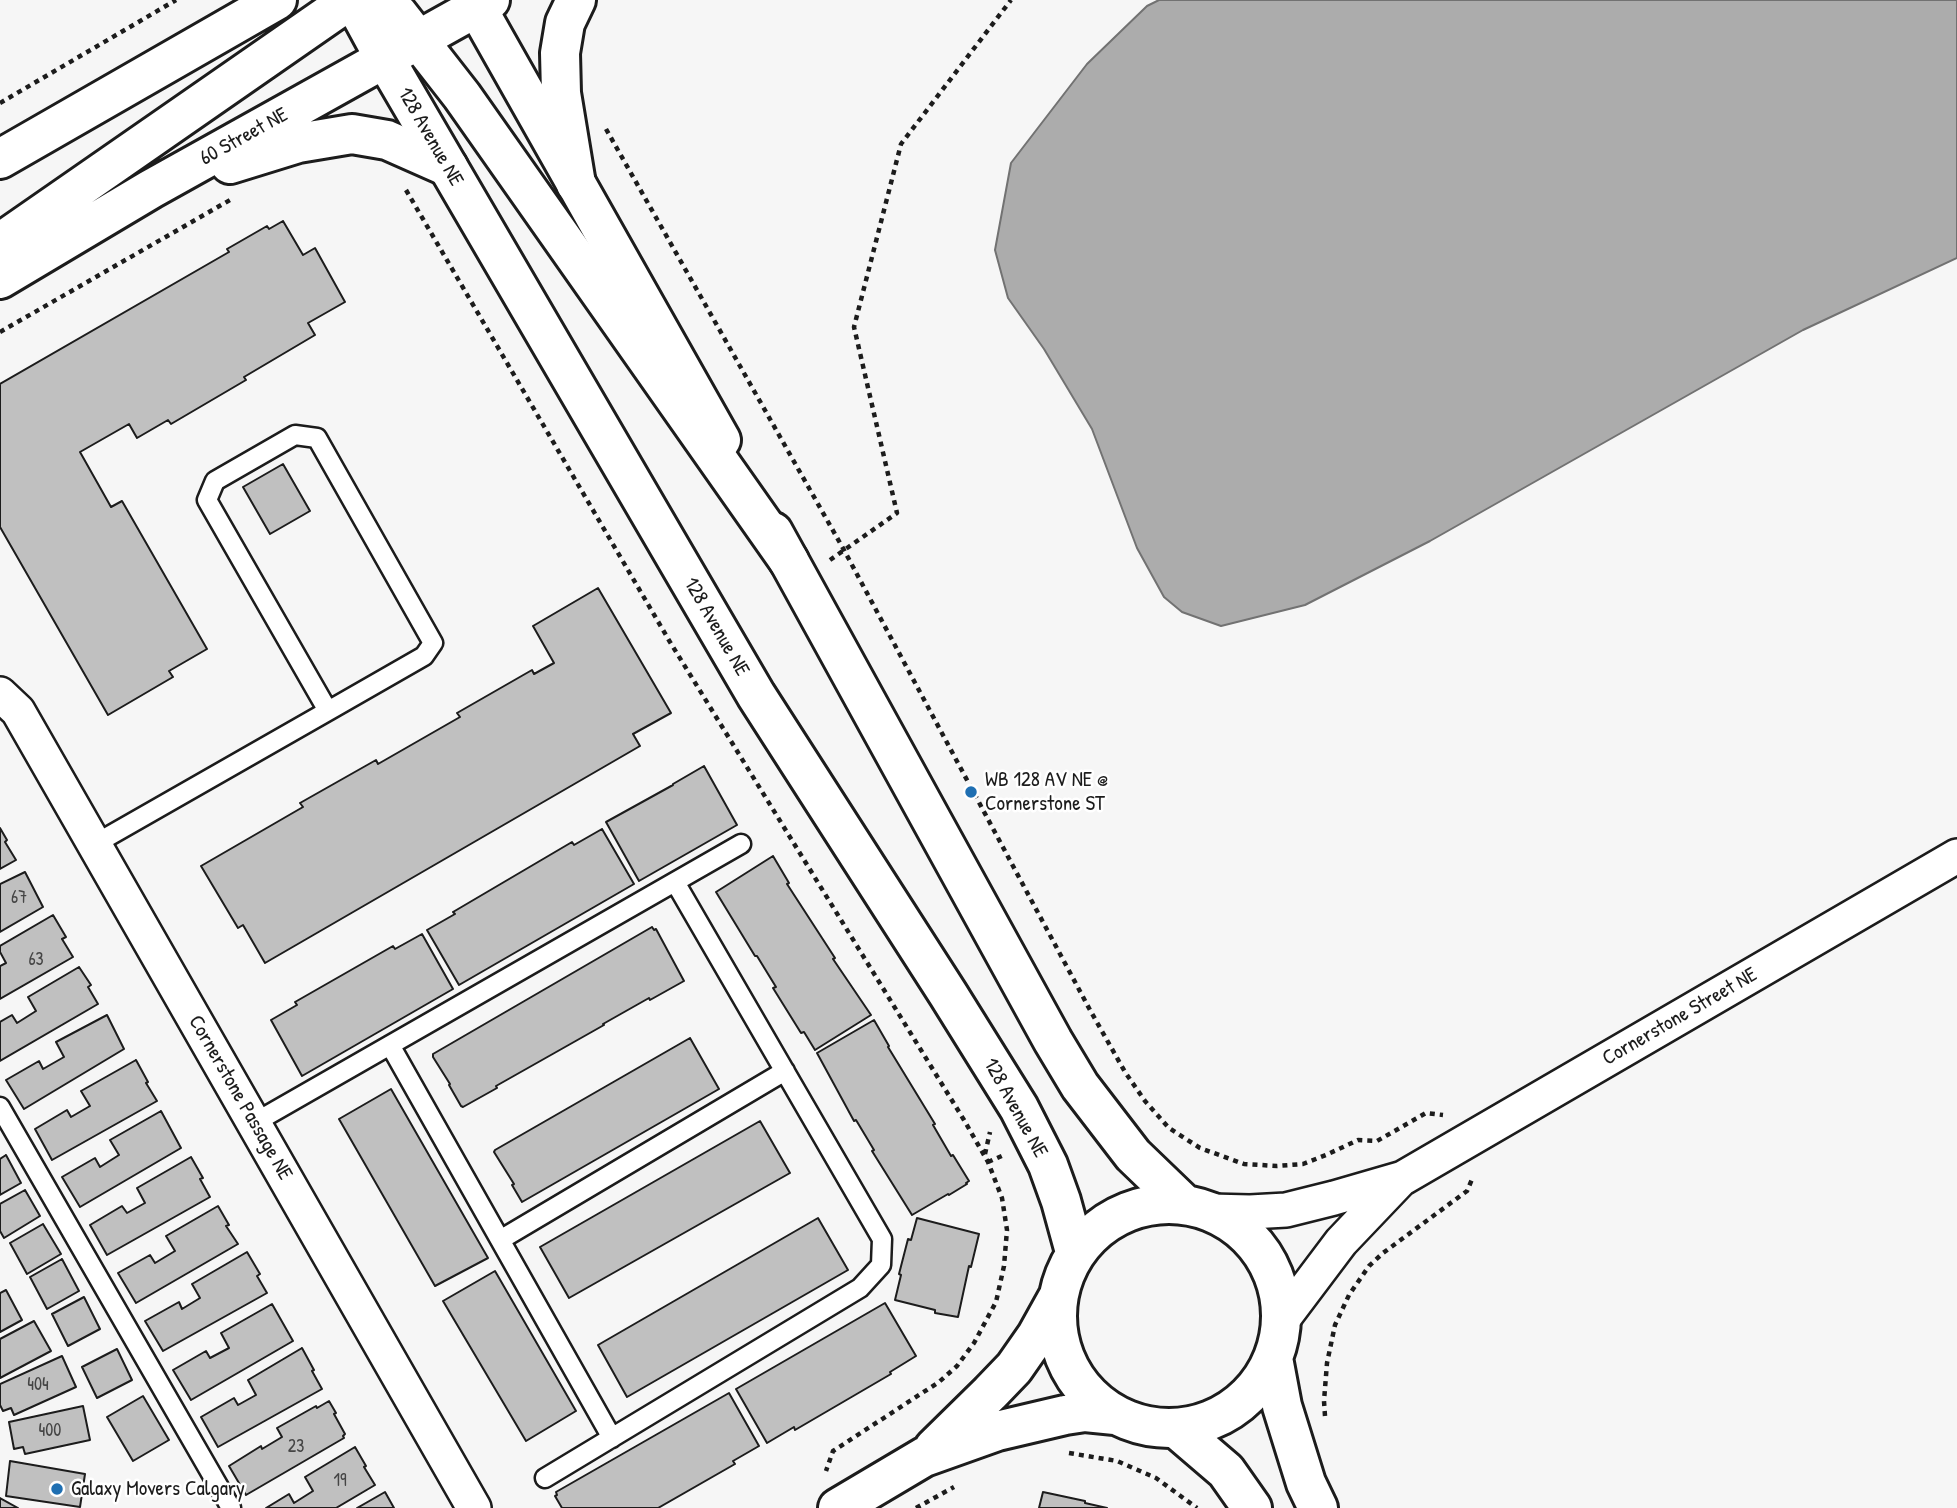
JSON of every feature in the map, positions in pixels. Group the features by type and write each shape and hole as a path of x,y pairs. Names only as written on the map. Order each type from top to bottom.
{"street":[{"path":"186,52 223,13 231,0"},
{"path":"0,159 277,0"},
{"path":"0,243 352,0"},
{"name":"128 Avenue NE","path":"352,0 755,695 941,982 1018,1108 1048,1165 1075,1252"},
{"path":"576,0 565,23 560,53 561,93 576,184"},
{"path":"476,2 795,571 1052,1041 1094,1106 1133,1155 1197,1208 1232,1223 1251,1240 1266,1260 1276,1283 1281,1308 1277,1340 1282,1406 1306,1483 1318,1508"},
{"name":"60 Street NE","path":"0,279 151,189 385,59 402,14 476,2"},
{"path":"402,14 795,571"},
{"path":"151,189 298,143 352,134 387,140 448,167"},
{"name":"Cornerstone Passage NE","path":"0,694 19,711 474,1508"},
{"name":"Cornerstone Street NE","path":"1197,1208 1250,1212 1286,1210 1403,1178 1957,856"},
{"name":"Cornerstone Street NE","path":"1277,1340 1341,1242 1403,1178"},
{"path":"924,1457 1014,1367 1037,1335 1057,1299 1075,1252 1092,1233 1112,1218 1135,1208 1160,1204 1197,1208"},
{"path":"1057,1299 1056,1324 1061,1349 1071,1372 1086,1393 1115,1415 1152,1427 1177,1429 1202,1424 1225,1414 1245,1399 1262,1380 1277,1340"},
{"path":"838,1508 924,1457 997,1431 1085,1412 1115,1415"},
{"path":"1177,1429 1226,1471 1252,1508"}],"lane":[{"path":"94,844 328,711 424,656 433,643 317,438 295,435 215,481 207,500 328,711"},
{"path":"254,1123 741,844"},
{"path":"545,1478 860,1288 881,1265 882,1239 675,882"},
{"path":"390,1045 612,1438"},
{"path":"500,1240 785,1072"},
{"path":"0,1107 231,1508"}],"path":[{"path":"0,103 176,0"},
{"path":"795,571 844,550 897,513 854,327 901,144 1011,0"},
{"path":"603,122 844,550 1125,1072 1145,1101 1169,1128 1200,1148 1244,1164 1277,1166 1303,1164 1358,1140 1377,1141 1426,1113"},
{"path":"402,183 670,642 964,1120 988,1162 1002,1198 1007,1230 1004,1266 996,1302 974,1343 957,1366 939,1382 833,1451"},
{"path":"0,332 239,196"},
{"path":"1326,1420 1324,1401 1327,1363 1335,1325 1349,1295 1369,1266 1383,1253 1467,1191"},
{"path":"1060,1454 1071,1453 1117,1461 1156,1478 1196,1508"},
{"path":"915,1508 965,1482"}],"shaded area":[{"path":"1159,0 1957,0 1957,258 1803,330 1430,541 1305,605 1221,626 1182,612 1164,597 1137,548 1092,429 1044,349 1008,298 995,250 1011,163 1087,64 1147,6"}],"building":[{"path":"283,221 303,255 315,248 345,302 308,323 315,335 171,424 168,420 137,438 129,424 80,452 111,507 122,501 207,649 169,671 173,677 108,715 0,527 0,384 229,252 227,249 267,226 269,229"},
{"path":"283,464 310,511 270,534 243,487"},
{"path":"598,588 671,713 633,734 640,746 265,963 243,925 238,928 201,866 303,807 300,803 376,760 378,764 460,717 457,713 532,670 534,674 554,663 533,626"},
{"path":"704,766 737,825 639,881 606,822"},
{"path":"0,828 16,860 0,869"},
{"path":"602,829 634,884 459,985 427,930 572,842 574,845"},
{"path":"773,856 789,883 787,884 835,958 833,959 871,1015 815,1050 804,1032 801,1033 773,988 776,987 716,892"},
{"path":"25,872 43,907 0,932 0,884"},
{"path":"53,915 66,937 62,939 73,957 0,999 0,966 6,963 0,946"},
{"path":"652,927 656,929 684,981 650,1000 649,998 496,1086 497,1088 461,1106 433,1054"},
{"path":"422,934 453,989 302,1076 271,1020 297,1005 295,1002 393,946 395,949"},
{"path":"79,967 91,985 88,987 98,1004 0,1061 0,1022 12,1015 17,1023 36,1011 28,997"},
{"path":"107,1015 124,1049 24,1109 6,1080 39,1061 43,1069 64,1057 56,1042"},
{"path":"874,1020 951,1156 953,1155 969,1181 912,1215 856,1120 854,1121 817,1053"},
{"path":"690,1038 719,1089 522,1202 495,1150"},
{"path":"136,1060 157,1101 52,1160 35,1129 67,1110 71,1117 90,1106 81,1091"},
{"path":"391,1089 488,1258 435,1286 339,1119"},
{"path":"161,1111 181,1148 80,1207 62,1177 95,1158 100,1167 119,1155 110,1140"},
{"path":"760,1121 790,1173 569,1298 540,1247"},
{"path":"6,1155 21,1183 0,1195 0,1159"},
{"path":"191,1157 210,1197 107,1255 90,1225 122,1206 127,1213 145,1203 137,1188"},
{"path":"25,1190 40,1216 4,1238 0,1231 0,1204"},
{"path":"218,1206 229,1225 226,1226 238,1244 136,1303 118,1273 150,1255 155,1263 175,1251 166,1236"},
{"path":"818,1218 848,1270 627,1397 598,1345"},
{"path":"917,1218 979,1234 958,1317 935,1313 935,1310 895,1300 908,1239 911,1240"},
{"path":"43,1224 61,1254 27,1274 10,1243"},
{"path":"247,1252 267,1293 163,1351 145,1321 179,1302 182,1309 200,1298 192,1284"},
{"path":"62,1259 79,1291 47,1309 30,1277"},
{"path":"495,1271 576,1411 526,1441 443,1301"},
{"path":"6,1290 22,1320 0,1332 0,1293"},
{"path":"84,1297 100,1329 68,1346 52,1314"},
{"path":"885,1303 916,1356 890,1372 891,1374 795,1430 794,1427 767,1443 736,1389"},
{"path":"272,1304 293,1341 191,1400 173,1370 206,1351 210,1358 229,1348 221,1333"},
{"path":"34,1321 51,1351 0,1378 0,1339"},
{"path":"302,1348 322,1389 218,1447 201,1417 234,1398 238,1405 256,1395 248,1380"},
{"path":"117,1349 132,1380 97,1398 82,1367"},
{"path":"62,1356 76,1387 14,1415 11,1408 3,1411 0,1405 0,1384"},
{"path":"729,1393 759,1446 733,1461 735,1464 658,1508 562,1508 555,1496 556,1492"},
{"path":"143,1396 169,1440 133,1461 107,1417"},
{"path":"329,1401 345,1434 344,1438 246,1495 229,1466 261,1446 262,1449 282,1437 277,1428"},
{"path":"83,1406 90,1440 25,1454 23,1447 14,1449 9,1422"},
{"path":"355,1447 375,1485 336,1508 266,1508 289,1494 294,1503 313,1491 305,1477"},
{"path":"10,1461 85,1474 80,1507 6,1496"},
{"path":"385,1492 394,1508 357,1508"},
{"path":"1043,1492 1085,1501 1107,1508 1039,1508"},
{"path":"0,1498 18,1508 0,1508"}],"place":[{"name":"WB 128 AV NE @ Cornerstone ST","path":"971,792"},
{"name":"Galaxy Movers Calgary","path":"57,1489"}]}
